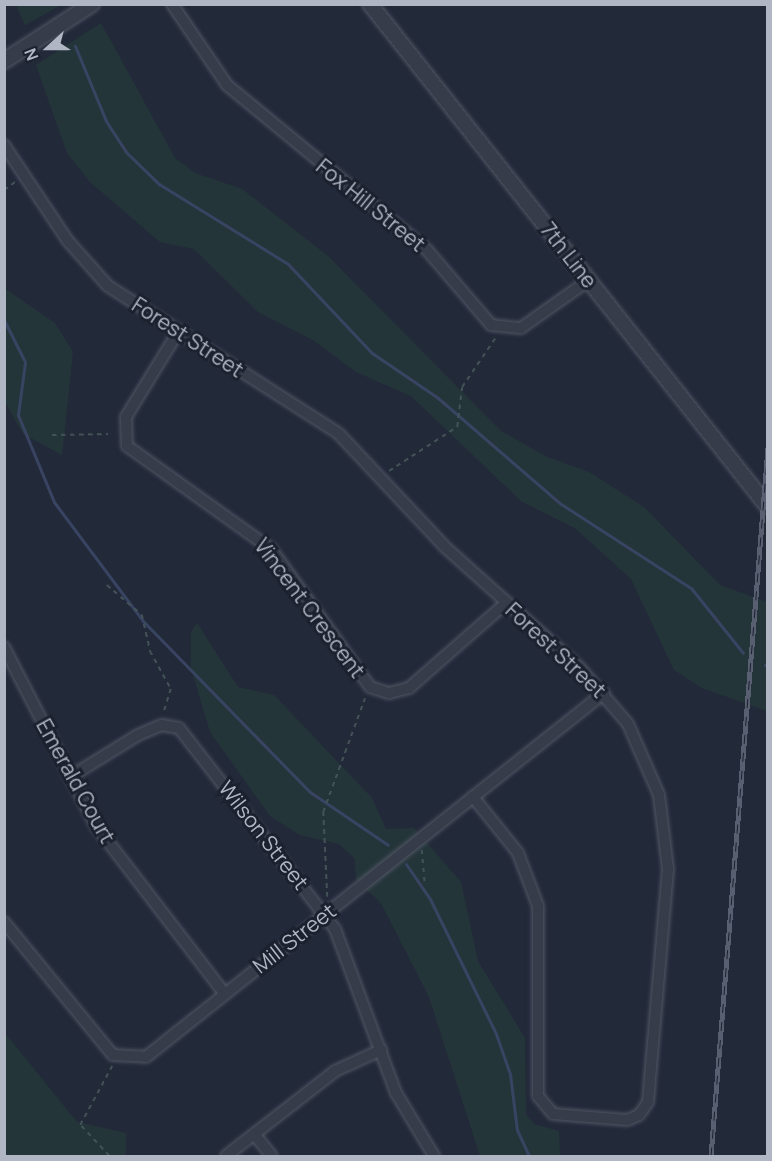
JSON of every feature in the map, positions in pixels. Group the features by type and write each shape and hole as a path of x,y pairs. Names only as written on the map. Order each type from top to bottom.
{"street":[{"path":"4,61 92,4"},
{"name":"Fox Hill Street","path":"172,4 227,85 427,250 491,325 521,328 589,280"},
{"name":"7th Line","path":"370,4 768,507"},
{"name":"Forest Street","path":"4,145 87,265 108,286 339,434 444,546 604,693 648,764 666,829 657,1015 648,1102 639,1115 627,1120 553,1114 538,1096 538,906 518,853 473,796"},
{"name":"Vincent Crescent","path":"178,332 126,417 127,446 271,549 370,687 389,693 409,688 506,603"},
{"name":"Emerald Court","path":"4,648 96,826 224,993"},
{"name":"Mill Street","path":"4,922 121,1059 146,1057 604,693"},
{"name":"Wilson Street","path":"70,777 138,735 162,725 179,728 325,913 344,946 402,1107 434,1156"},
{"path":"226,1156 335,1071 381,1050"},
{"path":"254,1134 272,1156"}],"path":[{"path":"4,190 15,182"},
{"path":"381,477 457,427 462,387 496,337"},
{"path":"52,435 108,434"},
{"path":"107,585 142,615 150,651 171,689 165,712"},
{"path":"327,897 322,812 365,698"},
{"path":"417,842 425,853 425,882"},
{"path":"109,1156 80,1125 113,1063"}],"shaded area":[{"path":"16,5 61,5 25,25"},
{"path":"101,23 175,158 195,173 242,189 328,256 501,431 547,457 589,472 644,507 720,585 767,602 767,711 702,688 674,670 631,579 575,528 521,501 411,396 356,372 313,340 258,312 194,249 160,242 90,182 67,153 36,65"},
{"path":"4,288 55,323 73,352 62,455 23,434 5,402"},
{"path":"197,623 238,687 274,695 372,798 386,829 414,828 461,882 478,961 525,1038 526,1114 534,1124 559,1131 560,1156 480,1156 429,997 381,903 356,880 355,859 339,844 300,835 270,816 210,732 191,668 191,632"},
{"path":"5,1033 77,1122 126,1133 126,1156 5,1156"}],"waterway":[{"path":"75,46 106,121 127,153 159,184 288,264 372,353 438,398 561,504 691,588 743,653"},
{"path":"4,320 25,362 18,415 54,502 143,621 310,792 388,845"},
{"path":"406,864 430,899 496,1034 510,1074 517,1130 529,1156"}],"railway":[{"path":"711,1156 768,447"}]}
